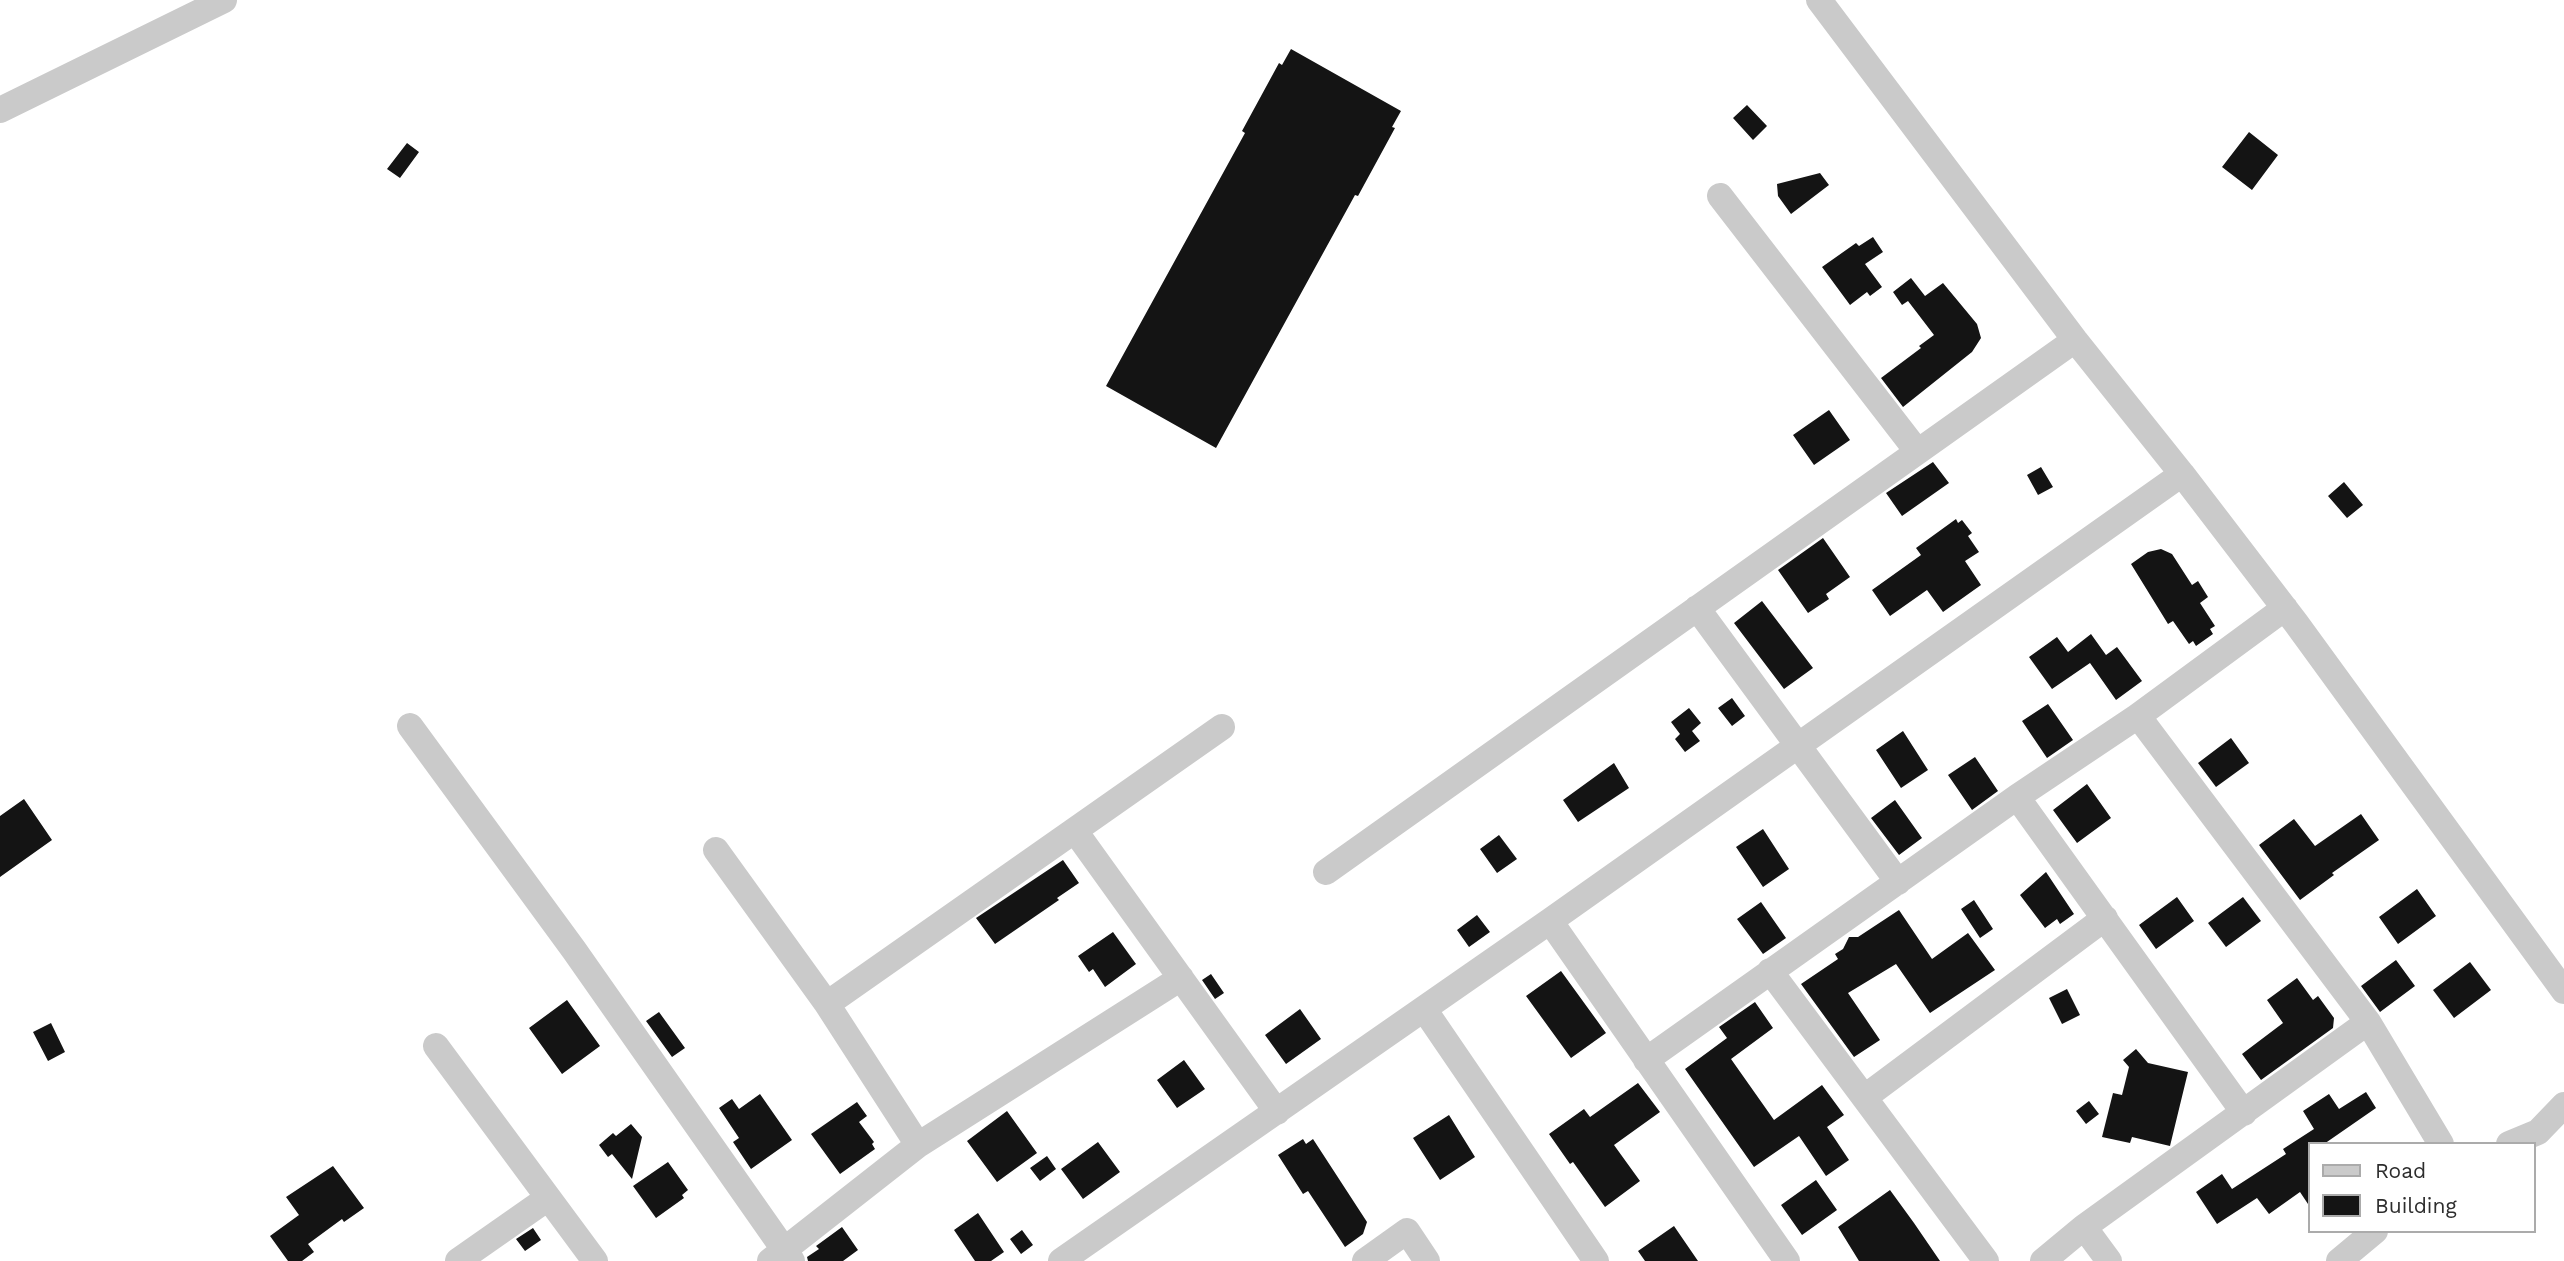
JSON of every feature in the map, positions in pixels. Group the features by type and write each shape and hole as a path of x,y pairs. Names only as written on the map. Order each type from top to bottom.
{"street":[{"path":"0,110 224,0"},
{"path":"1819,0 2075,340 2285,608 2564,990"},
{"path":"1720,196 1917,451"},
{"path":"1326,872 2075,340"},
{"path":"1061,1261 1550,921 2182,474"},
{"path":"1697,608 1898,882"},
{"path":"1646,1060 2017,797 2138,716 2285,608"},
{"path":"2138,716 2368,1022 2440,1142"},
{"path":"410,726 574,950 782,1258 918,1144 1181,978"},
{"path":"827,1004 1222,727"},
{"path":"2017,797 2244,1113"},
{"path":"1075,831 1277,1112"},
{"path":"716,850 827,1004 918,1144"},
{"path":"1865,1097 2105,918"},
{"path":"1550,921 1787,1261"},
{"path":"1770,971 1986,1261"},
{"path":"1424,1009 1596,1261"},
{"path":"2043,1261 2084,1227 2368,1022"},
{"path":"436,1046 595,1261"},
{"path":"2514,1142 2538,1132 2564,1105"},
{"path":"458,1261 548,1198"},
{"path":"2084,1227 2109,1261"},
{"path":"1365,1261 1407,1231 1427,1261"},
{"path":"2339,1261 2373,1233"}],"building":[{"path":"1291,49 1401,111 1392,127 1395,128 1358,196 1355,195 1216,448 1106,386 1245,133 1242,131 1279,63 1282,65"},
{"path":"1747,105 1767,126 1753,140 1733,118"},
{"path":"2249,132 2278,155 2252,190 2222,167"},
{"path":"407,143 419,152 400,178 387,169"},
{"path":"1820,173 1829,185 1791,214 1778,196 1777,184"},
{"path":"1873,237 1883,252 1865,264 1882,287 1870,296 1867,292 1850,305 1822,267 1856,243 1859,246"},
{"path":"1911,278 1925,296 1943,283 1977,324 1981,338 1972,352 1903,407 1881,378 1934,335 1908,301 1902,305 1893,292"},
{"path":"1829,410 1850,440 1814,465 1793,435"},
{"path":"1933,462 1949,483 1902,516 1886,493"},
{"path":"2041,467 2053,487 2038,495 2027,475"},
{"path":"2344,482 2363,505 2347,518 2328,496"},
{"path":"1956,519 1958,523 1962,520 1972,533 1968,536 1979,552 1965,561 1981,585 1943,612 1927,590 1890,616 1872,590 1921,555 1916,548"},
{"path":"1823,538 1850,577 1826,594 1829,599 1808,613 1778,570"},
{"path":"2161,549 2172,554 2192,585 2198,581 2208,597 2200,603 2215,626 2210,629 2213,634 2196,646 2193,641 2189,644 2173,621 2168,624 2131,564 2148,552"},
{"path":"1762,601 1813,668 1784,689 1734,623"},
{"path":"2091,634 2106,655 2117,647 2142,681 2116,700 2090,663 2052,689 2029,657 2057,637 2068,652"},
{"path":"1732,698 1745,716 1732,726 1718,708"},
{"path":"2048,704 2073,740 2047,758 2022,721"},
{"path":"1689,708 1701,723 1692,731 1700,741 1685,752 1675,739 1680,734 1671,722"},
{"path":"1903,731 1928,770 1901,788 1876,750"},
{"path":"2231,738 2249,763 2216,787 2198,763"},
{"path":"1975,757 1998,791 1972,810 1948,775"},
{"path":"1614,763 1629,788 1578,822 1563,800"},
{"path":"2087,784 2111,818 2077,843 2053,810"},
{"path":"24,799 52,840 0,877 0,816"},
{"path":"1895,800 1922,838 1899,855 1871,818"},
{"path":"2361,814 2379,840 2332,873 2334,875 2300,900 2259,845 2294,819 2315,846"},
{"path":"1763,829 1789,869 1763,887 1736,847"},
{"path":"1499,835 1517,859 1497,873 1480,849"},
{"path":"1063,860 1079,883 995,944 976,918"},
{"path":"2046,872 2074,914 2060,924 2057,919 2045,928 2020,895"},
{"path":"2417,889 2436,916 2398,944 2379,917"},
{"path":"2177,897 2194,921 2156,949 2139,925"},
{"path":"2243,897 2261,921 2226,947 2208,923"},
{"path":"1974,900 1993,929 1980,938 1961,909"},
{"path":"1761,902 1786,938 1763,954 1737,919"},
{"path":"1899,910 1932,959 1968,933 1995,970 1930,1013 1896,964 1848,993 1880,1040 1854,1057 1801,984 1838,959 1835,954 1843,949 1849,937 1858,937"},
{"path":"1477,915 1490,932 1469,947 1457,930"},
{"path":"1113,932 1136,964 1105,987 1093,969 1089,972 1078,956"},
{"path":"2396,960 2415,986 2380,1012 2361,986"},
{"path":"2470,962 2491,990 2454,1018 2433,990"},
{"path":"1561,971 1606,1033 1571,1058 1526,996"},
{"path":"1211,974 1224,993 1215,999 1202,980"},
{"path":"2297,978 2313,1000 2318,996 2334,1018 2333,1028 2261,1080 2242,1054 2283,1023 2267,1000"},
{"path":"2067,989 2080,1015 2062,1024 2049,998"},
{"path":"567,1000 600,1046 562,1074 529,1028"},
{"path":"1755,1002 1773,1028 1731,1059 1774,1120 1822,1085 1844,1115 1827,1127 1849,1160 1826,1176 1799,1136 1754,1167 1685,1069 1727,1038 1719,1027"},
{"path":"1300,1009 1321,1039 1286,1064 1265,1035"},
{"path":"659,1012 685,1048 672,1057 646,1021"},
{"path":"51,1023 65,1052 48,1061 33,1032"},
{"path":"2136,1049 2148,1063 2188,1072 2170,1146 2132,1137 2130,1143 2102,1137 2113,1093 2122,1095 2129,1067 2123,1060"},
{"path":"1184,1060 1205,1089 1177,1108 1157,1080"},
{"path":"1638,1083 1660,1112 1614,1145 1640,1181 1605,1207 1549,1134 1584,1109 1590,1117"},
{"path":"2366,1092 2376,1108 2327,1142 2308,1142 2308,1204 2300,1192 2269,1214 2257,1198 2217,1224 2196,1192 2222,1174 2232,1189 2286,1154 2283,1149 2314,1129 2303,1111 2329,1094 2339,1109"},
{"path":"760,1094 792,1140 751,1169 733,1142 739,1138 719,1108 732,1099 739,1109"},
{"path":"2089,1101 2099,1114 2086,1124 2076,1111"},
{"path":"857,1102 867,1116 859,1122 874,1142 872,1144 875,1149 840,1174 811,1134"},
{"path":"1007,1111 1037,1153 997,1182 967,1141"},
{"path":"1449,1115 1475,1157 1440,1180 1413,1138"},
{"path":"631,1124 642,1137 632,1179 612,1154 608,1157 599,1145 613,1133 616,1136"},
{"path":"1303,1139 1306,1144 1313,1139 1367,1222 1363,1234 1345,1247 1308,1191 1303,1194 1278,1155"},
{"path":"1098,1142 1120,1172 1083,1199 1061,1169"},
{"path":"1047,1156 1056,1169 1040,1181 1030,1168"},
{"path":"668,1162 688,1190 682,1195 684,1198 656,1218 633,1186"},
{"path":"333,1166 364,1208 344,1222 342,1219 308,1244 314,1252 302,1261 288,1261 270,1236 299,1215 286,1197"},
{"path":"1816,1180 1837,1210 1802,1235 1781,1205"},
{"path":"1890,1190 1940,1261 1859,1261 1838,1227"},
{"path":"978,1213 1004,1252 991,1261 975,1261 954,1230"},
{"path":"1674,1226 1698,1261 1645,1261 1638,1251"},
{"path":"842,1227 858,1250 843,1261 808,1261 807,1257 819,1249 816,1246"},
{"path":"533,1228 541,1240 525,1251 516,1239"},
{"path":"1022,1230 1033,1245 1021,1254 1010,1239"}]}
